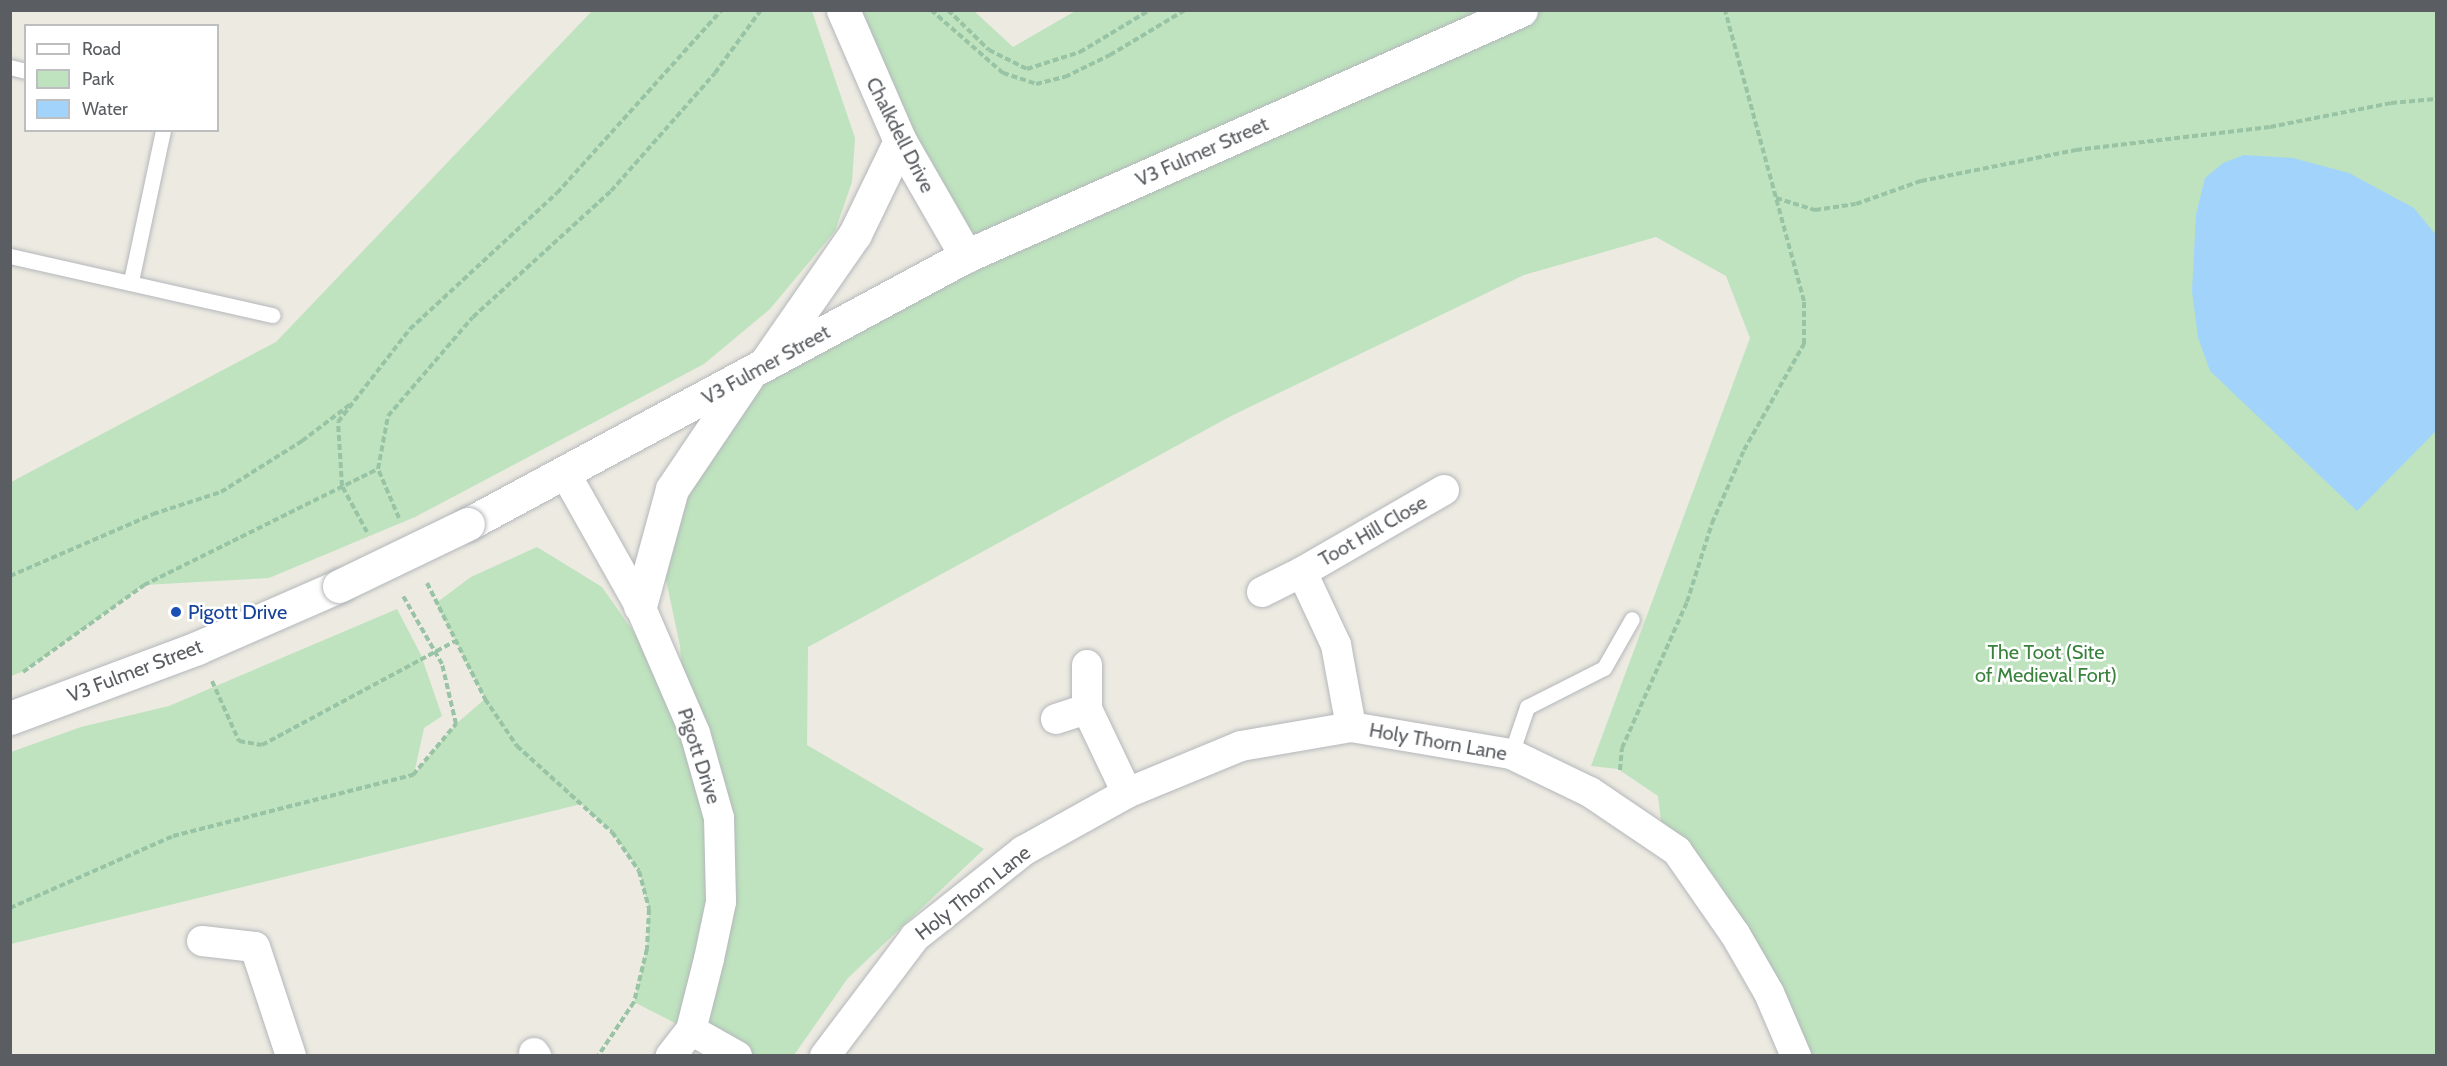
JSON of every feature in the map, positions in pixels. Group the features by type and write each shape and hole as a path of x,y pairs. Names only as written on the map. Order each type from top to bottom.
{"street":[{"name":"Chalkdell Drive","path":"843,10 900,141 966,256"},
{"name":"V3 Fulmer Street","path":"10,718 197,648 339,586 468,524 565,473 966,256 1521,10"},
{"path":"640,606 672,489 855,234 900,141"},
{"name":"Pigott Drive","path":"565,473 640,606 695,733 719,818 721,902 691,1030 671,1056"},
{"name":"Toot Hill Close","path":"1262,592 1302,572 1444,490"},
{"name":"Toot Hill Close","path":"1302,572 1336,645 1351,727"},
{"path":"1087,665 1087,709 1127,793"},
{"path":"1056,719 1087,709"},
{"name":"Holy Thorn Lane","path":"825,1056 915,937 1023,851 1127,793 1241,746 1351,727 1511,754 1590,792 1677,851 1741,944 1769,993 1796,1056"},
{"path":"202,941 255,947 291,1056"},
{"path":"691,1030 737,1056"}],"lane":[{"path":"131,281 163,132"},
{"path":"10,256 131,281 272,315"},
{"path":"1511,754 1527,707 1604,668 1632,619"}],"path":[{"path":"369,535 342,486 338,422 410,329 557,192 722,10"},
{"path":"400,520 378,469 388,416 473,317 610,191 715,73 761,10"},
{"path":"931,10 1003,73 1036,84 1065,77 1101,60 1185,10"},
{"path":"948,10 989,50 1027,69 1080,52 1150,10"},
{"path":"1626,774 1618,769 1622,748 1687,602 1712,523 1744,450 1804,344 1804,301 1725,10"},
{"path":"1775,198 1815,210 1856,204 1921,181 2076,150 2270,127 2391,103 2436,99"},
{"path":"10,576 153,514 221,492 302,441 355,401"},
{"path":"17,674 144,585 378,469"},
{"path":"422,572 485,699 517,746 612,832 639,871 649,909 647,949 634,1002 598,1056"},
{"path":"10,908 173,836 413,775 456,724 436,654 402,593"},
{"path":"197,648 238,741 262,745 436,654 455,640"}],"green space":[{"name":"The Toot (Site of Medieval Fort)","path":"1077,10 2436,11 2436,1055 1796,1055 1735,934 1719,882 1661,821 1658,796 1618,769 1591,766 1750,338 1726,276 1656,237 1524,275 1231,416 808,647 807,745 984,849 848,978 794,1055 737,1055 634,1002 647,949 649,909 639,871 612,832 581,804 11,944 11,752 81,727 169,706 397,609 421,655 442,716 424,728 414,774 456,724 485,699 436,603 471,577 537,547 602,587 654,661 687,736 680,646 665,575 672,489 750,374 966,256 843,11 974,11 1013,47"},
{"path":"592,11 812,11 855,138 852,182 835,231 770,309 704,364 415,517 269,578 144,585 24,671 11,676 11,482 276,342"}],"water":[{"path":"2244,155 2293,158 2349,173 2414,208 2436,235 2436,431 2357,511 2210,371 2198,338 2192,291 2196,214 2205,178 2223,163"}],"place":[{"name":"Pigott Drive","path":"176,612"}]}
